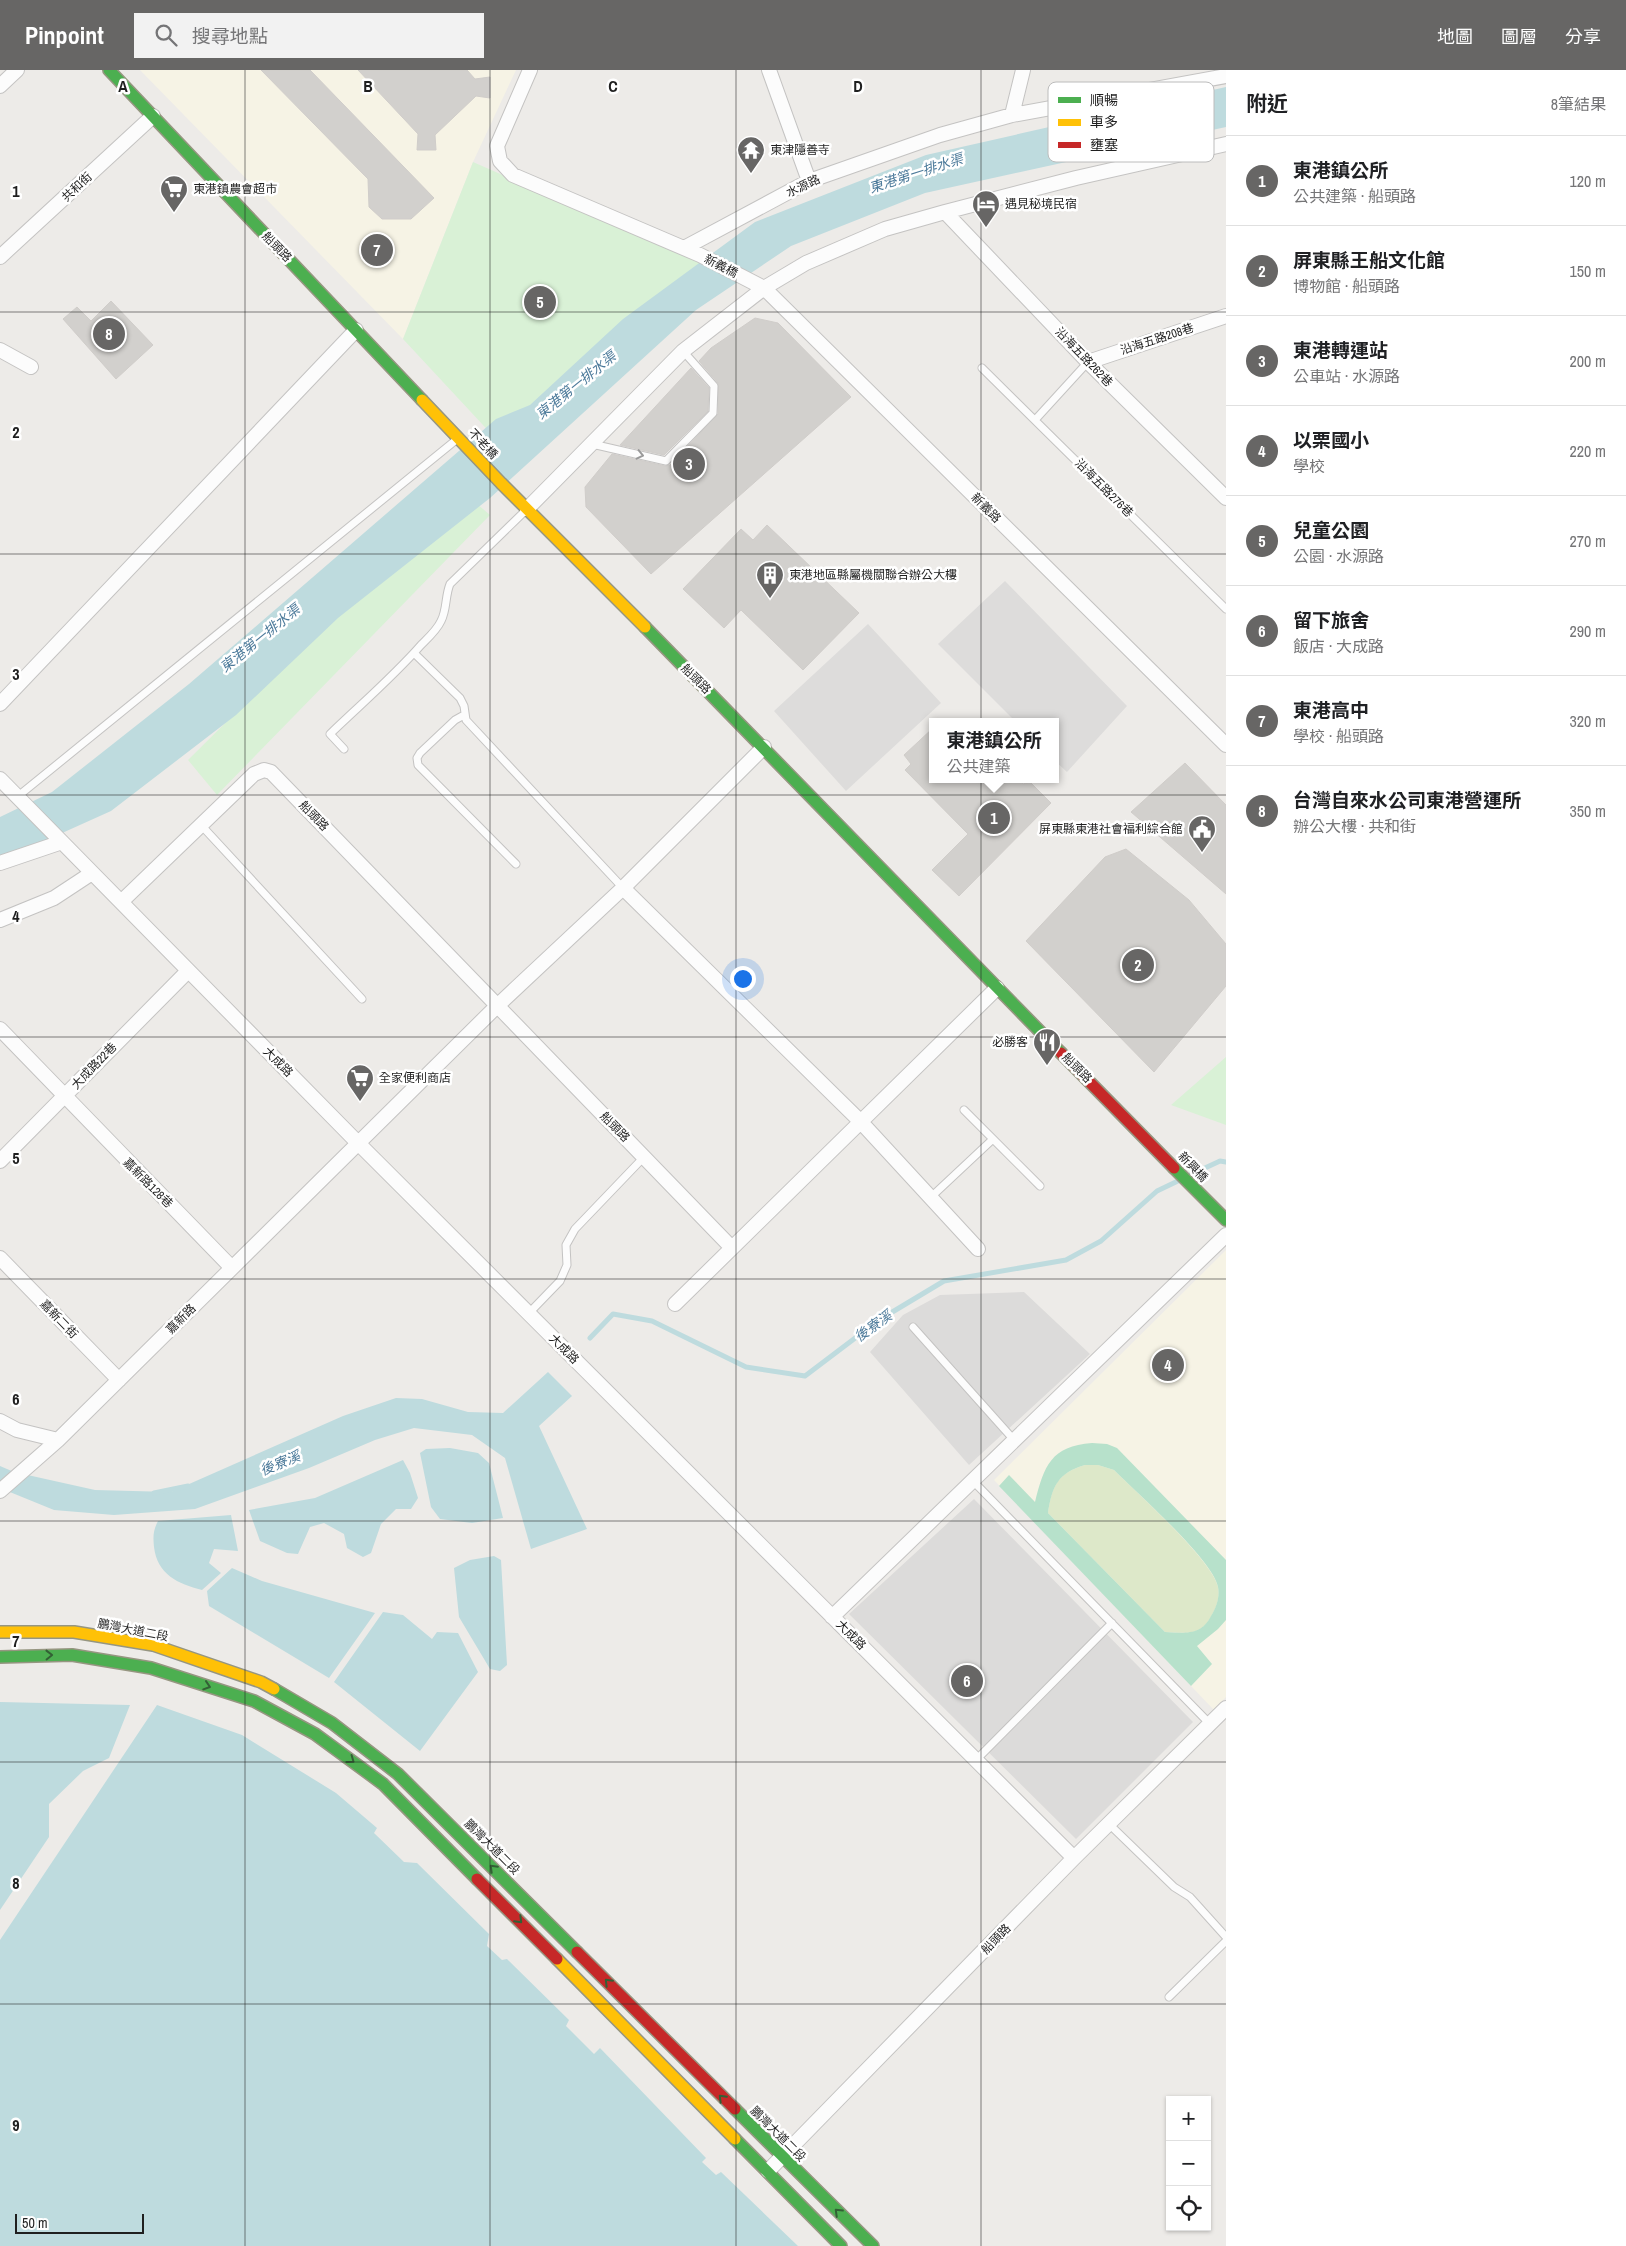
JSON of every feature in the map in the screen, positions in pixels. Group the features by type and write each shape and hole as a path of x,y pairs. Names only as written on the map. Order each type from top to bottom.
{"street":[{"path":"0,86 17,70"},
{"name":"船頭路","path":"109,70 445,424"},
{"path":"530,70 497,146 500,161 513,175 684,248"},
{"path":"769,70 809,182"},
{"path":"1012,116 1023,70"},
{"name":"水源路","path":"1194,82 1226,76"},
{"name":"水源路","path":"684,248 809,182 940,135 1012,116 1048,109"},
{"name":"共和街","path":"0,257 153,116"},
{"path":"527,509 683,351 764,288 806,263 843,245 885,229 1076,178 1147,162"},
{"name":"沿海五路262巷","path":"945,212 1088,362 1226,498"},
{"name":"新義橋","path":"684,248 742,277"},
{"name":"新義路","path":"742,277 764,288 1226,745"},
{"name":"沿海五路208巷","path":"1088,362 1226,316"},
{"path":"0,704 356,330"},
{"path":"0,350 31,366"},
{"name":"不老橋","path":"445,424 501,483"},
{"name":"船頭路","path":"501,483 764,747 997,988 1157,1148"},
{"path":"359,1144 497,1006 623,888 764,747"},
{"name":"船頭路","path":"121,902 254,774 264,770 271,772 732,1248"},
{"path":"0,779 59,839 0,863"},
{"name":"大成路","path":"59,839 359,1144 1074,1858"},
{"path":"0,920 54,898 92,873"},
{"path":"623,888 860,1121 978,1249"},
{"name":"大成路22巷","path":"0,1161 188,970"},
{"path":"675,1304 997,988"},
{"name":"嘉新路128巷","path":"0,1029 232,1268"},
{"name":"嘉新路","path":"0,1491 58,1440 359,1144"},
{"name":"新興橋","path":"1157,1148 1226,1220"},
{"path":"832,1617 1226,1235"},
{"name":"嘉新二街","path":"0,1258 119,1380"},
{"path":"0,1422 17,1430 58,1440"},
{"name":"鵬灣大道二段","path":"0,1632 74,1632 153,1645 262,1682 332,1723 398,1774 781,2157 873,2246"},
{"path":"0,1657 72,1655 151,1668 254,1701 315,1734 383,1784 841,2246"},
{"name":"船頭路","path":"768,2171 1074,1858 1226,1708"}],"lane":[{"path":"592,444 666,461 714,412 714,386 683,351"},
{"path":"1035,420 1088,362"},
{"name":"沿海五路276巷","path":"982,368 1226,609"},
{"path":"17,797 458,438"},
{"path":"344,748 330,734 414,653 441,622 446,594 450,584 527,509"},
{"path":"414,653 460,698 464,706 466,720 623,888"},
{"path":"464,714 420,752 417,758 418,765 516,864"},
{"path":"201,825 362,999"},
{"path":"964,1110 1040,1186"},
{"path":"930,1198 993,1139"},
{"path":"529,1313 560,1281 567,1265 566,1245 575,1229 644,1156"},
{"path":"913,1327 1014,1440"},
{"path":"973,1480 1210,1724"},
{"path":"976,1760 1112,1623"},
{"path":"1109,1824 1174,1887 1190,1897 1226,1937"},
{"path":"1169,1997 1226,1941"}],"shaded area":[{"path":"140,70 516,70 473,162 403,339"},
{"path":"1005,581 1127,706 1067,772 1059,765 1059,718 1012,718 938,644"},
{"path":"868,624 941,703 846,791 774,711"},
{"path":"1226,1250 1226,1697 1214,1710 994,1480"},
{"path":"1024,1292 1090,1354 969,1465 870,1352 903,1315 940,1295"},
{"path":"974,1499 1193,1722 1076,1839 849,1614"}],"green space":[{"path":"473,162 709,266 496,439 403,339"},
{"path":"476,503 490,515 217,795 188,760 347,602"},
{"path":"1226,1057 1226,1125 1171,1105"},
{"path":"1092,1443 1107,1444 1117,1448 1226,1560 1226,1620 1197,1646 1212,1664 1191,1686 999,1486 1009,1475 1035,1502 1046,1468 1052,1460 1058,1453 1078,1445","holes":["1085,1465 1098,1465 1114,1470 1156,1510 1189,1544 1213,1575 1218,1587 1218,1598 1213,1613 1202,1627 1191,1632 1165,1632 1048,1513 1054,1488 1062,1477 1076,1468"]},
{"path":"1085,1465 1098,1465 1114,1470 1189,1544 1213,1575 1218,1587 1218,1600 1208,1621 1199,1630 1187,1633 1165,1632 1048,1513 1054,1488 1062,1476"}],"water":[{"path":"1226,87 1226,127 1214,130 1214,90"},
{"name":"東港第一排水渠","path":"1048,127 1048,162 1066,162 925,193 791,246 696,310 490,498 338,618 236,715 111,811 31,847 0,856 0,817 52,792 189,684 496,419 530,405 623,319 755,222 926,155"},
{"path":"548,1372 572,1396 539,1426 587,1529 531,1549 505,1458 472,1435 414,1428 375,1440 309,1468 195,1509 114,1515 54,1510 0,1488 0,1466 14,1472 95,1490 171,1492 343,1416 396,1398 422,1399 468,1412 503,1413"},
{"path":"450,1448 478,1453 489,1463 503,1518 472,1523 440,1519 431,1507 420,1453 426,1449"},
{"path":"403,1460 410,1473 418,1498 411,1509 396,1509 381,1524 371,1553 363,1557 347,1548 344,1534 324,1523 310,1527 298,1554 287,1553 260,1541 249,1510 315,1498"},
{"path":"231,1515 238,1551 214,1549 209,1563 221,1573 202,1590 177,1581 164,1571 159,1564 154,1547 154,1534 158,1521"},
{"path":"494,1556 501,1560 507,1665 500,1671 490,1669 459,1617 454,1568 470,1560"},
{"path":"232,1568 262,1581 375,1613 329,1678 209,1606 207,1591"},
{"path":"383,1612 403,1615 432,1639 437,1632 458,1633 478,1672 420,1751 334,1682"},
{"path":"0,1702 130,1705 109,1758 83,1771 49,1804 49,1837 0,1910"},
{"path":"157,1705 242,1735 336,1793 377,1828 374,1833 404,1862 417,1863 489,1934 487,1946 502,1960 507,1959 569,2020 566,2026 594,2054 600,2048 706,2158 702,2162 716,2175 721,2172 798,2246 0,2246 0,1940"}],"building":[{"path":"261,70 310,70 434,198 411,219 382,219 369,207 368,179"},
{"path":"358,70 467,70 475,79 490,77 490,98 476,96 435,135 436,150 417,150 418,134"},
{"path":"111,301 153,345 116,379 63,319 77,307 91,321"},
{"path":"755,318 778,323 851,397 651,574 586,507 585,487 612,454 665,466 670,465 718,414 718,383 699,361 711,348"},
{"path":"691,368 709,388 708,411 664,455 620,445"},
{"name":"東港地區縣屬機關聯合辦公大樓","path":"767,525 859,613 803,670 741,610 724,628 683,589 741,529 753,540"},
{"path":"929,732 929,783 1031,783 1051,803 959,896 932,870 968,834 905,770 911,764 904,755"},
{"name":"屏東縣東港社會福利綜合館","path":"1185,763 1226,805 1226,894 1131,812"},
{"path":"1126,849 1189,900 1226,944 1226,986 1154,1072 1026,941 1105,857"}],"waterway":[{"path":"1190,1175 1220,1161 1226,1162"},
{"name":"後寮溪","path":"590,1338 613,1314 652,1321 746,1367 805,1376 879,1320 944,1281 1066,1260 1101,1241 1157,1191 1180,1180"},
{"name":"後寮溪","path":"154,1493 188,1486"}],"traffic: fast":[{"path":"109,70 422,400"},
{"path":"645,627 1061,1053"},
{"path":"1174,1168 1226,1220"},
{"path":"0,1657 72,1655 151,1668 254,1701 315,1734 383,1784 477,1879"},
{"path":"274,1689 332,1723 398,1774 577,1952"},
{"path":"735,2109 873,2246"},
{"path":"735,2139 841,2246"}],"traffic: slow":[{"path":"422,400 501,483 645,627"},
{"path":"0,1632 74,1632 153,1645 261,1682 274,1689"},
{"path":"557,1959 735,2139"}],"traffic: jam":[{"path":"1061,1053 1174,1168"},
{"path":"477,1879 557,1959"},
{"path":"577,1952 735,2109"}],"place":[{"name":"東津隱善寺","path":"751,174"},
{"name":"東港鎮農會超市","path":"174,213"},
{"name":"遇見秘境民宿","path":"986,228"},
{"name":"東港高中","path":"377,250"},
{"name":"兒童公園","path":"540,302"},
{"name":"台灣自來水公司東港營運所","path":"109,334"},
{"name":"東港轉運站","path":"689,464"},
{"name":"東港地區縣屬機關聯合辦公大樓","path":"770,599"},
{"name":"東港鎮公所","path":"994,818"},
{"name":"屏東縣東港社會福利綜合館","path":"1202,853"},
{"name":"屏東縣王船文化館","path":"1138,965"},
{"name":"必勝客","path":"1047,1066"},
{"name":"全家便利商店","path":"360,1102"},
{"name":"以栗國小","path":"1168,1365"},
{"name":"留下旅舍","path":"967,1681"}]}
